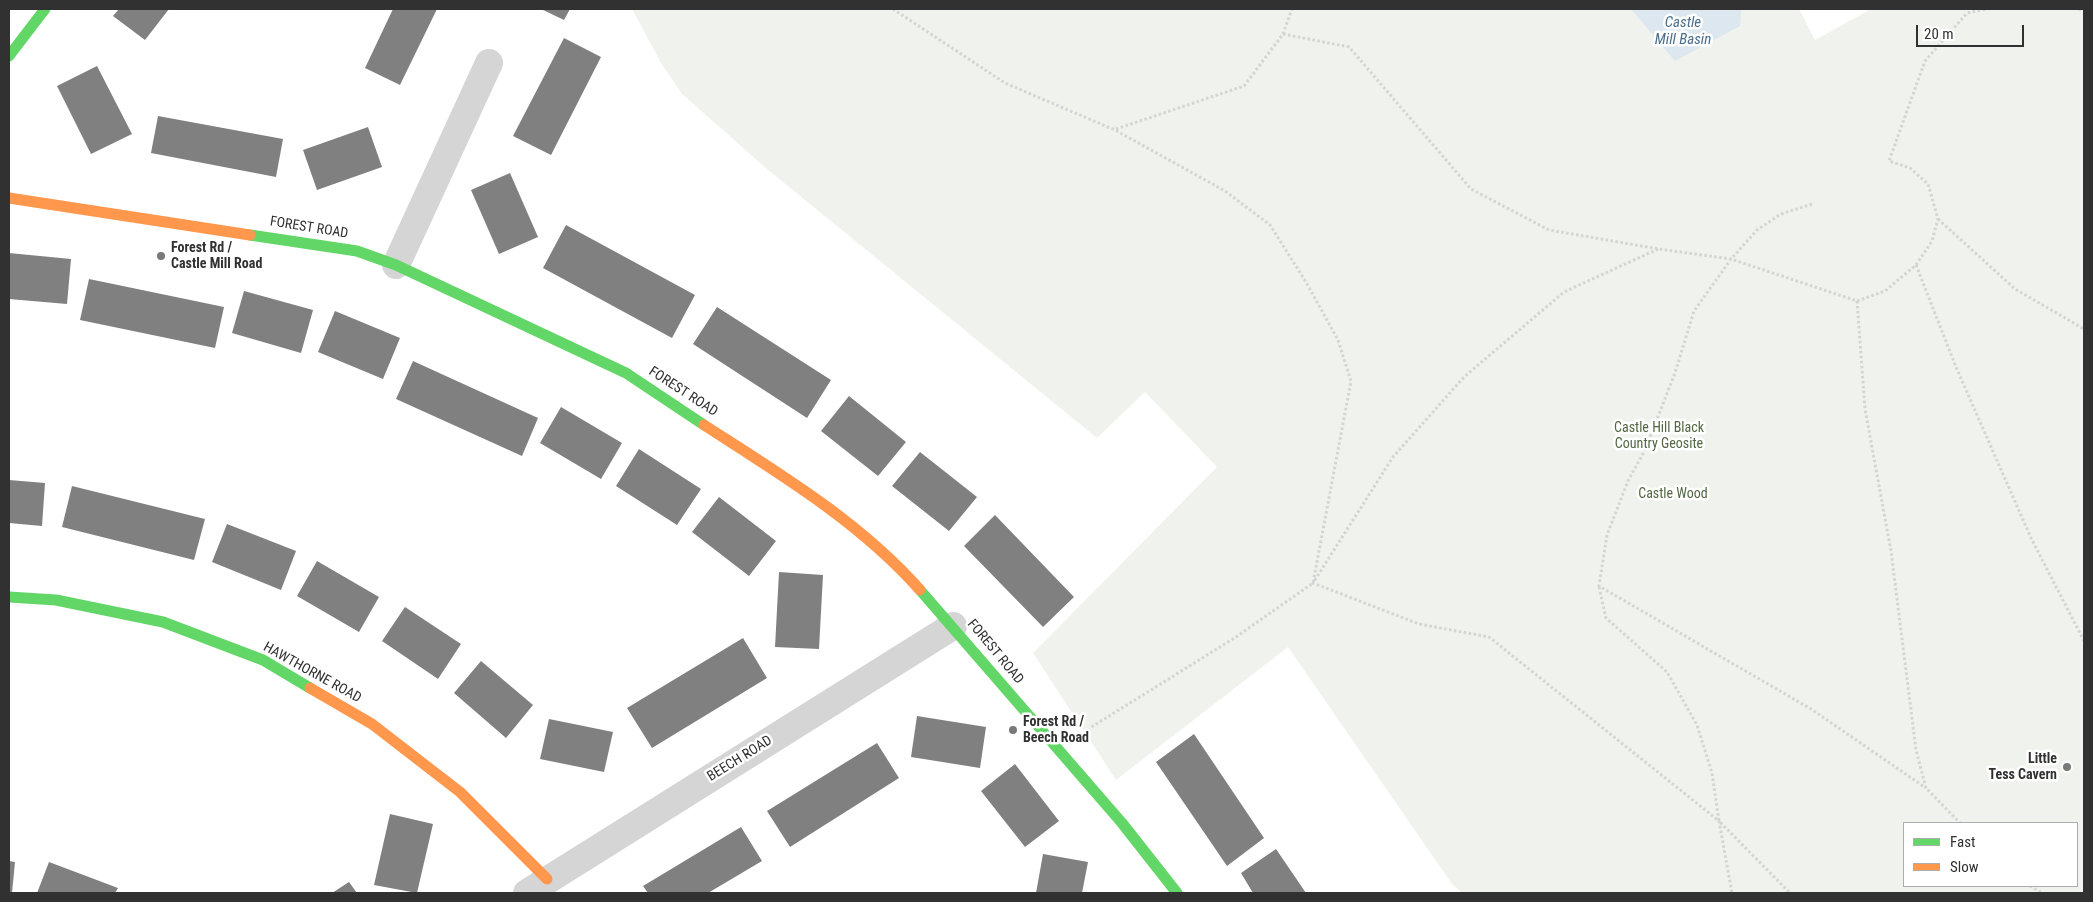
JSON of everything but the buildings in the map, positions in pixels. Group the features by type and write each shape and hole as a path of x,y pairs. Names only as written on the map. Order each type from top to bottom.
{"street":[{"path":"9,56 45,9"},
{"path":"396,265 489,63"},
{"name":"FOREST ROAD","path":"9,198 357,251 396,265 626,373 816,499 899,566 1122,823 1177,893"},
{"name":"HAWTHORNE ROAD","path":"9,597 56,600 163,622 263,660 372,724 460,792 537,886"},
{"name":"BEECH ROAD","path":"537,886 953,626"}],"path":[{"path":"893,9 1005,83 1115,130 1225,191 1270,225 1306,282 1338,340 1351,381 1313,583"},
{"path":"1115,130 1244,86 1283,34 1292,9"},
{"path":"1283,34 1349,47 1471,190 1549,230 1659,249 1731,258 1857,301 1885,292 1916,265 1932,241 1938,219 1928,184 1910,168 1889,161 1925,62 1973,9"},
{"path":"1967,14 1986,9"},
{"path":"2079,9 2084,10"},
{"path":"1732,893 1712,773 1697,724 1667,672 1606,618 1599,586 1607,535 1628,481 1645,450 1659,416 1675,373 1694,310 1731,258 1757,230 1781,214 1812,204"},
{"path":"1938,219 2015,289 2084,329"},
{"path":"1063,754 1093,726 1236,637 1313,583 1393,457 1464,376 1564,292 1659,249"},
{"path":"1916,265 1956,367 2031,538 2084,641"},
{"path":"1857,301 1866,409 1891,550 1916,750 1926,788"},
{"path":"1313,583 1419,624 1489,638 1719,821 1790,893"},
{"path":"1599,586 1811,709 1926,788 1959,822"}],"green space":[{"name":"Castle Wood","path":"632,9 1799,9 1815,40 1871,9 2084,9 2084,893 1462,893 1452,884 1288,647 1116,780 1033,653 1217,467 1145,392 1097,438 767,169 682,94 661,63"}],"water":[{"name":"Castle Mill Basin","path":"1631,9 1741,9 1740,26 1675,61"}],"traffic: fast":[{"path":"9,56 45,9"},
{"path":"250,235 357,251 396,265 626,373 704,425"},
{"path":"920,590 1122,823 1177,893"},
{"path":"9,597 56,600 163,622 263,660 310,688"}],"traffic: slow":[{"path":"9,198 250,235"},
{"path":"704,425 818,500 872,542 920,590"},
{"path":"310,688 372,724 460,792 547,879"}],"place":[{"name":"Forest Rd / Castle Mill Road","path":"161,256"},
{"name":"Forest Rd / Beech Road","path":"1013,730"},
{"name":"Little Tess Cavern","path":"2067,767"}],"park label":[{"name":"Castle Hill Black Country Geosite","path":"1659,436"}]}
